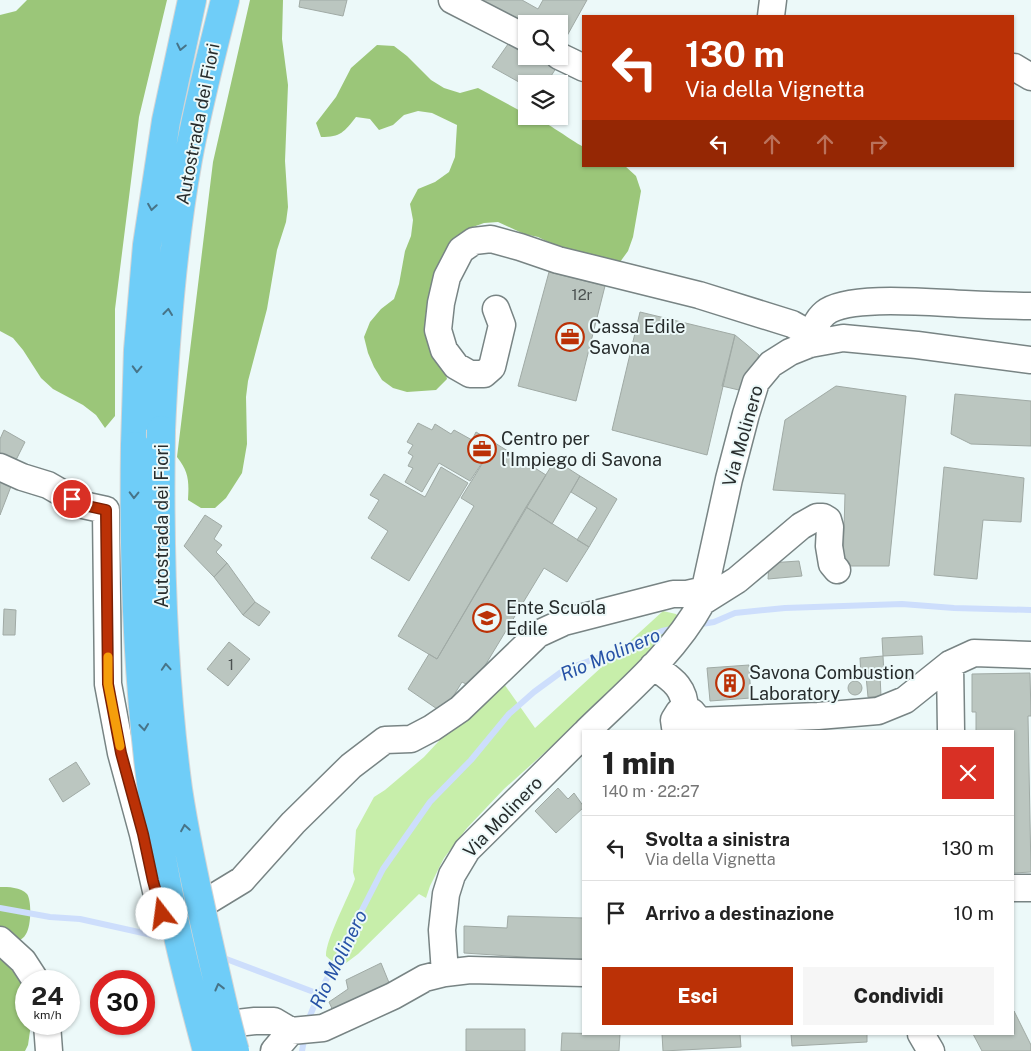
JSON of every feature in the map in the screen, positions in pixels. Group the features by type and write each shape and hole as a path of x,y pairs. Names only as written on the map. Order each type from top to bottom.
{"highway":[{"name":"Autostrada dei Fiori","path":"225,0 199,105 188,161 165,337 159,522 168,702 178,789 191,866 235,1051"},
{"name":"Autostrada dei Fiori","path":"189,6 166,120 147,244 138,350 134,524 135,604 140,682 158,835 174,914 207,1051"}],"street":[{"path":"452,0 518,34"},
{"path":"771,15 773,0"},
{"path":"568,60 582,67"},
{"path":"1014,67 1031,78"},
{"path":"496,309 502,325 492,367 484,374 470,374 456,366 444,350 438,330 446,277 461,250 474,241 491,239 520,246 558,260 699,296 792,324 801,329 810,344"},
{"path":"810,344 816,323 825,313 840,305 907,301 1031,306"},
{"name":"Via Molinero","path":"588,730 677,641 700,604 746,414 756,382 770,364 790,352 810,344 842,338 1031,360"},
{"path":"0,467 22,477 48,485 83,505 106,510 108,684 121,753 143,834 153,881 185,998 202,1051"},
{"path":"166,931 196,908 242,880 293,824 351,766 384,740 411,739 432,728 453,713 500,672 538,634 564,622 674,594 687,594 700,604 737,580 801,526 817,517 823,517 828,520 830,527 829,546 832,564 836,570"},
{"path":"653,666 675,682 684,694 680,725 878,711 905,700 950,664 974,653 1031,655"},
{"path":"950,664 951,730"},
{"name":"Via Molinero","path":"445,973 442,930 446,894 452,874 467,850 582,736"},
{"path":"1014,888 1031,888"},
{"path":"0,940 23,961 29,970"},
{"path":"202,1051 214,1028 228,1024 255,1021 274,1021 291,1031 323,1028 394,996 425,978 445,973 470,970 582,973"},
{"path":"274,1051 291,1031"},
{"path":"36,1051 47,1035"},
{"path":"922,1035 930,1051"}],"green space":[{"path":"27,0 167,0 139,117 115,309 115,416 105,428 96,415 83,405 53,389 41,378 13,338 0,331 0,15 16,11"},
{"path":"250,0 283,0 282,39 288,85 285,161 288,207 286,222 277,250 267,309 248,381 246,397 247,444 242,473 226,498 215,508 201,508 188,500 187,477 184,467 177,457 213,162"},
{"path":"377,45 394,46 431,80 444,88 460,93 478,88 518,110 518,125 549,125 582,146 582,167 626,167 636,176 641,191 633,237 628,251 620,262 577,256 538,237 524,234 498,222 484,223 470,228 458,236 428,303 425,319 427,335 443,363 447,379 436,390 407,392 393,388 382,380 374,367 364,337 370,322 381,309 394,299 399,284 405,251 411,236 413,220 410,204 418,189 435,182 449,172 455,157 457,125 432,113 418,111 404,115 393,125 379,130 370,119 356,117 342,133 321,137 316,123 336,97 351,68"},
{"path":"663,611 676,614 679,617 650,658 504,789 467,828 444,858 426,898 419,894 358,954 342,966 336,965 326,956 329,940 355,879 353,872 356,830 374,797 424,757 451,728 502,681 535,728"},
{"path":"0,887 14,888 27,894 30,902 30,920 28,931 17,942 22,970 15,970 15,1035 29,1035 28,1045 25,1051 0,1051"}],"building":[{"path":"300,0 347,0 343,16 299,7"},
{"path":"481,0 522,0 538,9 543,0 587,0 568,34 568,15 518,15 518,21"},
{"path":"513,37 518,40 518,65 558,65 552,75 518,75 518,82 492,67"},
{"path":"549,272 605,286 576,401 518,386"},
{"path":"640,312 735,335 707,455 612,430"},
{"path":"735,335 759,355 743,391 722,386"},
{"path":"836,386 906,396 889,566 843,566 845,494 773,490 785,420"},
{"path":"955,394 1031,401 1031,446 971,444 951,434"},
{"path":"418,423 432,430 435,424 451,434 454,430 472,440 476,432 495,443 470,481 439,463 422,492 405,482 413,468 408,466 413,456 408,453 413,445 407,442"},
{"path":"4,430 25,442 14,464 0,456 0,439"},
{"path":"495,443 546,475 437,659 398,636 474,506 461,498"},
{"path":"555,460 580,476 552,524 526,507"},
{"path":"441,467 468,483 409,581 371,558 388,531 368,518 379,500 370,495 384,474 425,497"},
{"path":"944,467 1024,478 1021,522 983,520 977,579 934,575"},
{"path":"0,471 15,476 0,515"},
{"path":"580,476 617,499 589,547 577,540 597,508 571,492"},
{"name":"Ente Scuola Edile","path":"526,507 589,547 567,582 544,568 472,687 462,682 443,713 408,689 429,654 437,659"},
{"path":"205,515 222,526 214,539 222,545 216,552 227,563 214,577 184,546"},
{"path":"799,561 802,576 768,579 769,563"},
{"path":"227,563 255,602 243,615 214,577"},
{"path":"255,602 270,612 259,626 243,615"},
{"path":"4,609 16,610 15,635 3,635"},
{"path":"922,636 923,654 883,656 882,638"},
{"path":"229,642 250,659 228,686 207,669"},
{"path":"883,656 884,675 861,676 860,658"},
{"name":"Savona Combustion Laboratory","path":"749,665 751,698 710,701 707,668"},
{"path":"1030,673 1031,716 1028,716 1031,872 1014,873 1014,730 976,730 976,712 972,712 972,674"},
{"path":"880,675 881,696 868,697 866,676"},
{"path":"852,681 858,681 862,688 858,695 852,695 848,691 848,685"},
{"path":"76,762 90,784 63,802 49,779"},
{"path":"558,788 568,799 574,793 582,804 582,809 556,833 535,811"},
{"path":"508,916 582,918 582,961 464,953 464,926 507,928"},
{"path":"381,963 392,990 335,1015 329,1002 348,989 346,980"},
{"path":"1014,1011 1031,1045 1031,1051 982,1051 974,1035 1014,1035"},
{"path":"466,1029 525,1029 525,1051 466,1051"},
{"path":"562,1033 620,1035 619,1051 561,1051"},
{"path":"662,1035 740,1035 741,1047 663,1051"},
{"path":"791,1035 867,1035 867,1042 792,1046"}],"waterway":[{"name":"Rio Molinero","path":"696,625 714,622 735,613 785,608 902,604 954,608 1031,610"},
{"name":"Rio Molinero","path":"307,1023 319,994 383,869 430,802 471,760 509,714 534,692 564,670 614,652 662,631 676,628"},
{"path":"0,908 50,917 80,919 161,937"},
{"path":"221,957 319,994"},
{"name":"Rio Molinero","path":"302,1051 305,1035"}],"slow traffic":[{"path":"108,657 108,684 120,746"}],"place":[{"name":"Cassa Edile Savona","path":"570,337"},
{"name":"Centro per l'Impiego di Savona","path":"482,449"},
{"name":"Ente Scuola Edile","path":"487,618"},
{"name":"Savona Combustion Laboratory","path":"730,683"}],"route":[{"path":"72,499 83,505 106,510 108,684 121,753 162,914"}]}
